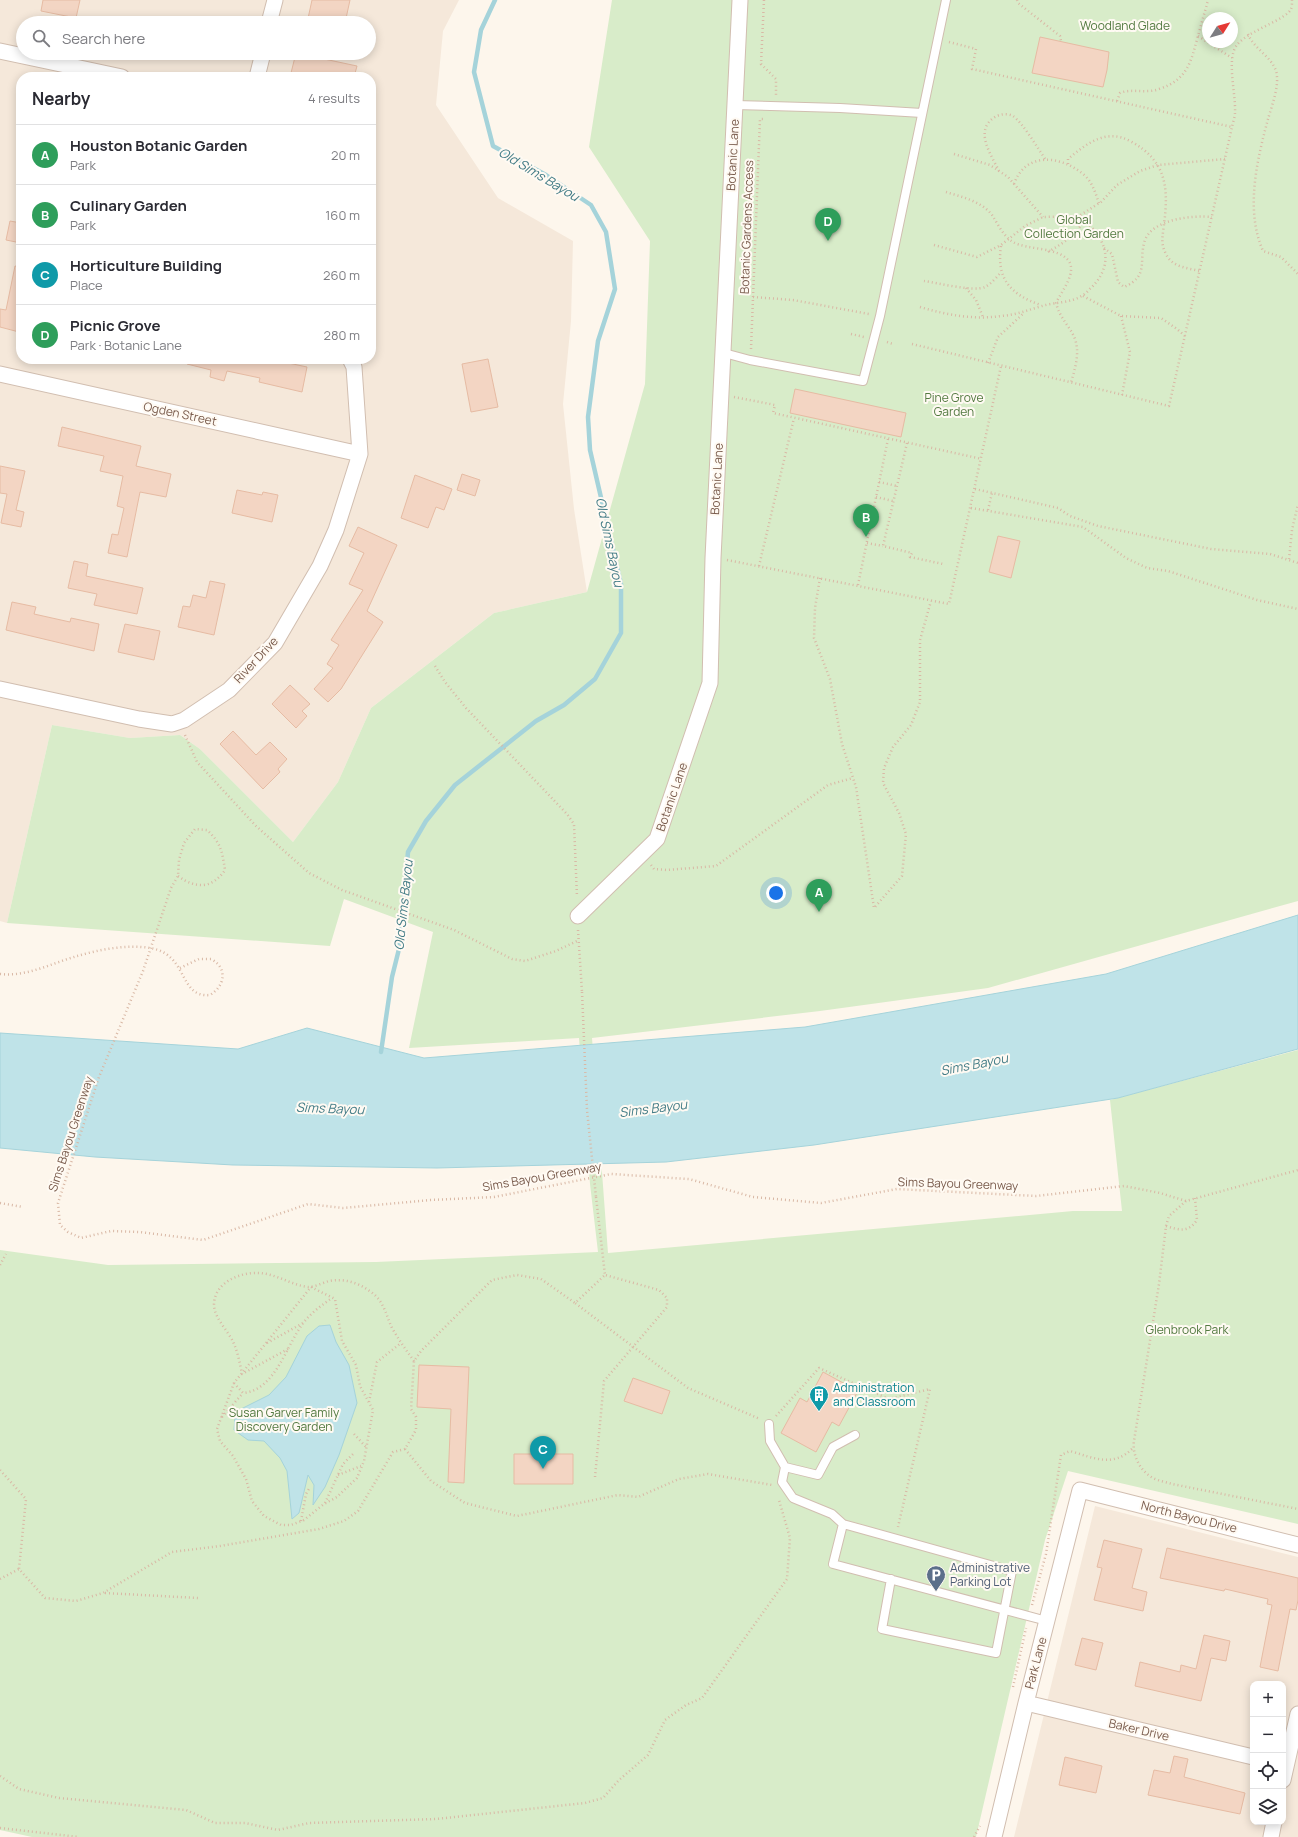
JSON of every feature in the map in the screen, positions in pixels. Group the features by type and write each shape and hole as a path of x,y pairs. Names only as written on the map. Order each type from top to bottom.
{"street":[{"path":"271,16 275,0"},
{"name":"Botanic Lane","path":"578,916 657,839 710,683 713,558 740,0"},
{"path":"0,51 16,54"},
{"path":"42,60 99,72"},
{"path":"258,72 261,60"},
{"name":"River Drive","path":"172,724 184,720 229,690 275,643 320,566 336,530 360,454 354,367 352,364"},
{"name":"Ogden Street","path":"0,374 360,454"},
{"path":"0,689 139,719 172,724"},
{"name":"North Bayou Drive","path":"1080,1490 1298,1545"},
{"name":"Park Lane","path":"994,1837 1080,1490"},
{"name":"Baker Drive","path":"1026,1703 1250,1756"},
{"path":"1289,1765 1298,1714"},
{"path":"1271,1837 1273,1825"}],"lane":[{"path":"724,353 750,360 863,381 880,316 946,0"},
{"path":"735,105 922,112"},
{"path":"769,1424 770,1441 785,1467 782,1482 792,1498 832,1514 843,1524 1012,1570 996,1653 882,1630 891,1579"},
{"path":"785,1467 818,1475 833,1447 855,1435"},
{"path":"843,1524 833,1564 1047,1621"}],"path":[{"path":"764,0 761,64 776,79 776,92"},
{"path":"1017,0 1018,3 1060,36 1061,41"},
{"path":"1117,101 1120,93 1127,90 1157,90 1172,84 1181,77 1190,64 1208,0"},
{"path":"912,344 1169,406 1235,112 1232,58 1236,46 1248,34 1282,18 1290,10 1292,0"},
{"path":"1248,34 1251,42 1268,58 1276,70 1276,84 1260,148 1255,182 1254,214 1258,239 1263,251 1281,258 1298,274"},
{"path":"1198,36 1232,58"},
{"path":"937,39 976,49 972,70 1232,127"},
{"path":"999,171 984,141 984,132 989,121 999,114 1011,115 1021,123 1028,136 1046,160"},
{"name":"Botanic Gardens Access","path":"751,350 760,119 767,119"},
{"path":"1068,164 1068,159 1088,143 1106,136 1125,138 1142,148 1158,165 1163,176 1166,198 1165,224 1161,241 1166,255 1178,266 1200,271"},
{"path":"954,154 990,165 1008,177 1043,217"},
{"path":"934,245 976,257 1001,245 1025,226 1043,217 1079,216 1099,203 1117,185 1140,171 1158,165 1225,159"},
{"path":"1014,184 1017,174 1025,167 1036,161 1052,160 1068,164 1083,174 1094,187 1099,203"},
{"path":"946,192 977,202 991,214 1009,239 1014,243 1057,254 1068,260 1071,268 1070,276 1056,302 1059,314 1074,338 1078,354 1071,383"},
{"path":"920,307 943,314 1000,317 1024,313 1042,306 1083,296 1100,278 1107,263 1103,243 1092,226 1079,216"},
{"path":"1104,248 1112,254 1118,282 1124,287 1135,283 1142,269 1145,240 1154,230 1182,217 1212,217"},
{"path":"1048,252 1069,239 1078,231 1084,220"},
{"path":"1001,245 999,258 1001,272 1014,293 1042,306"},
{"path":"924,281 972,289 985,287 1001,272"},
{"path":"966,288 976,300 983,316"},
{"path":"1083,296 1121,316 1161,318 1185,336"},
{"path":"753,297 793,300 880,316"},
{"path":"988,363 998,336 1024,313"},
{"path":"1121,316 1130,352 1122,395"},
{"path":"851,334 864,337"},
{"path":"886,342 892,344"},
{"path":"713,558 949,604 982,459 1001,366"},
{"path":"722,394 775,405 773,413 982,459"},
{"path":"759,566 794,418"},
{"path":"858,586 888,439"},
{"path":"883,546 907,443"},
{"path":"879,482 897,486"},
{"path":"975,489 1058,508 1070,516 1098,526 1211,549 1270,554 1298,563"},
{"path":"988,510 992,493"},
{"path":"876,497 894,501"},
{"path":"1289,559 1292,530 1298,504"},
{"path":"971,508 1083,527 1126,558 1147,568 1168,571 1257,600 1298,610"},
{"path":"867,543 912,553 910,557 943,564"},
{"path":"820,578 815,608 814,638 830,680 842,744 856,787 874,908 902,876 906,834 899,813 882,783 884,768 893,747 911,725 920,702 920,640 931,600"},
{"path":"435,666 445,682 466,708 574,824 587,1110 605,1275"},
{"path":"172,724 186,736 197,762 256,826 309,873 342,890 454,930 512,959 525,961 556,951 579,940"},
{"path":"644,852 654,869 667,870 716,866 828,785 853,778"},
{"path":"195,830 207,830 217,839 225,870 213,883 202,886 186,882 178,876 179,860 184,843 195,830"},
{"name":"Sims Bayou Greenway","path":"178,876 171,888 143,971 99,1077 58,1203 60,1224 68,1232 81,1238 111,1231 140,1232 203,1240 308,1204 343,1208 431,1200 494,1197 611,1174 689,1179 753,1197 821,1203 897,1189 1036,1196 1124,1186 1160,1193 1186,1201"},
{"path":"0,974 9,975 39,969 75,957 131,946 151,948 169,956 180,968 190,988 199,995 210,995 222,985 222,969 211,959 198,959 180,968"},
{"path":"1298,1170 1186,1201 1169,1216 1166,1226 1133,1448 1136,1460 1153,1478 1172,1484 1298,1509"},
{"path":"1166,1226 1182,1230 1192,1227 1197,1220 1195,1198"},
{"path":"0,1203 23,1207"},
{"path":"0,1265 6,1254"},
{"path":"242,1374 234,1344 221,1324 214,1304 218,1291 224,1282 240,1275 259,1273 279,1277 292,1284 311,1287 335,1299 342,1341 356,1365 360,1386 373,1410 366,1447 362,1466 357,1478 337,1497 324,1504 301,1521 291,1525 281,1525 264,1516 252,1501 246,1479 233,1456 220,1441 217,1429 234,1383 242,1374 311,1287 330,1281 344,1280 358,1283 373,1293 383,1304 401,1343 414,1361"},
{"path":"0,1470 26,1499 19,1569 46,1598 76,1601 103,1593 172,1552 220,1546 319,1529 344,1521 358,1511 393,1452 405,1449 416,1430 416,1417 411,1409 414,1361 421,1351 492,1280 517,1275 541,1278 688,1388 769,1424 819,1368 889,1399 930,1389 895,1539"},
{"path":"575,1303 605,1275"},
{"path":"595,1477 604,1380 667,1307 667,1298 659,1290 605,1275"},
{"path":"264,1345 304,1323 332,1298"},
{"path":"221,1419 243,1393 253,1392 261,1388 273,1373 304,1323"},
{"path":"369,1403 377,1362 401,1343"},
{"path":"242,1374 288,1349"},
{"path":"234,1383 243,1393"},
{"path":"354,1434 366,1447"},
{"path":"405,1449 431,1481 465,1503 517,1516 618,1495 638,1497 679,1479 708,1474 774,1486 776,1491"},
{"path":"324,1504 342,1464 353,1454"},
{"path":"337,1475 362,1466"},
{"path":"301,1521 306,1494 310,1487"},
{"path":"0,1776 19,1788 59,1798 186,1810 215,1823 245,1823 278,1830 309,1823 436,1819 585,1804 604,1798 619,1780 648,1755 665,1720 686,1705 702,1698 787,1578 790,1538 778,1496"},
{"path":"0,1579 19,1569"},
{"path":"103,1593 198,1598"},
{"path":"0,1828 79,1837"}],"shaded area":[{"path":"0,0 459,0 443,31 436,105 498,198 573,241 571,321 563,404 574,509 587,592 494,613 371,708 338,782 293,842 200,749 180,735 130,738 52,725 7,923 0,921"},
{"path":"1095,1506 1298,1557 1298,1837 1014,1837"}],"green space":[{"path":"612,0 1298,0 1298,901 988,988 820,1011 592,1038 608,1253 1073,1211 1122,1211 1110,1100 1298,1050 1298,1524 1068,1471 1045,1540 976,1837 32,1837 0,1830 0,1250 108,1265 376,1262 598,1252 590,1184 579,1038 409,1048 433,932 344,899 330,946 7,923 52,725 130,738 180,735 200,749 293,842 338,782 371,708 494,613 587,592 645,384 650,241 589,147"}],"water":[{"name":"Sims Bayou","path":"1298,915 1298,1049 1118,1098 814,1145 666,1162 437,1168 233,1165 95,1157 0,1148 0,1033 238,1049 307,1028 424,1058 805,1027 1106,974"},
{"path":"330,1325 336,1342 349,1365 357,1403 339,1455 325,1487 313,1505 314,1485 308,1475 299,1513 292,1519 287,1471 280,1458 264,1441 248,1440 234,1430 235,1417 239,1410 269,1395 286,1377 307,1336 319,1326"}],"building":[{"path":"43,0 80,0 76,16 66,16 41,11"},
{"path":"312,0 350,0 347,16 309,16"},
{"path":"1040,37 1109,52 1103,87 1032,73"},
{"path":"294,60 329,60 357,66 355,72 291,72"},
{"path":"10,221 16,222 16,242 6,240"},
{"path":"16,266 16,331 0,327 0,309 6,310"},
{"path":"488,359 498,407 471,412 462,364"},
{"path":"187,364 293,364 307,367 302,392 259,382 260,378 227,371 224,381 210,377 211,370"},
{"path":"795,389 906,413 901,437 790,413"},
{"path":"62,427 141,446 136,466 171,474 166,497 140,492 127,557 108,553 112,534 118,535 124,508 117,506 123,476 100,471 104,456 58,446"},
{"path":"0,466 25,471 16,510 24,512 21,527 1,523 7,494 0,493"},
{"path":"462,474 480,480 475,496 457,490"},
{"path":"415,475 452,489 444,510 436,507 428,528 401,518"},
{"path":"237,490 262,495 263,492 278,495 272,522 232,513"},
{"path":"358,527 397,545 367,611 383,622 341,689 328,702 314,689 333,668 327,664 339,645 331,640 363,590 349,584 364,553 349,546"},
{"path":"998,536 1020,541 1011,578 989,572"},
{"path":"74,561 88,564 86,576 143,588 137,614 94,605 97,594 68,588"},
{"path":"210,581 225,584 214,635 178,627 183,606 190,607 193,595 206,598"},
{"path":"12,602 36,607 34,614 70,622 71,618 99,624 94,651 6,630"},
{"path":"125,624 160,631 154,660 118,652"},
{"path":"290,685 310,704 302,711 307,716 296,728 272,704"},
{"path":"233,731 256,755 270,742 287,759 278,769 280,772 263,789 220,744"},
{"path":"419,1365 469,1367 464,1483 448,1482 451,1409 417,1407"},
{"name":"Administration and Classroom","path":"823,1372 858,1391 839,1426 832,1422 816,1452 781,1433 800,1398 807,1402"},
{"path":"633,1378 670,1391 662,1414 624,1401"},
{"path":"514,1454 573,1454 573,1484 514,1484"},
{"path":"1104,1540 1142,1549 1132,1588 1147,1592 1143,1611 1094,1600 1102,1568 1097,1567"},
{"path":"1167,1548 1298,1578 1298,1600 1296,1610 1290,1609 1278,1671 1260,1667 1272,1605 1267,1604 1268,1599 1225,1589 1224,1591 1160,1578"},
{"path":"1204,1635 1230,1641 1226,1661 1211,1658 1201,1701 1135,1686 1140,1662 1180,1672 1181,1665 1196,1669"},
{"path":"1082,1638 1103,1643 1096,1670 1075,1665"},
{"path":"1174,1756 1188,1759 1184,1777 1245,1793 1240,1814 1148,1795 1154,1770 1170,1773"},
{"path":"1065,1757 1102,1766 1096,1793 1059,1785"}],"waterway":[{"name":"Old Sims Bayou","path":"381,1052 392,977 399,949 408,852 426,821 455,785 536,721 564,705 595,679 621,633 621,584 590,450 588,417 598,341 615,289 606,232 591,205 546,175 493,146 474,72 481,30 495,0"}],"place":[{"name":"Picnic Grove","path":"828,241"},
{"name":"Culinary Garden","path":"866,537"},
{"name":"Houston Botanic Garden","path":"819,912"},
{"name":"Administration and Classroom","path":"819,1412"},
{"name":"Horticulture Building","path":"543,1469"},
{"name":"Administrative Parking Lot","path":"936,1592"}],"park label":[{"name":"Woodland Glade","path":"1125,26"},
{"name":"Global Collection Garden","path":"1074,227"},
{"name":"Pine Grove Garden","path":"954,405"},
{"name":"Glenbrook Park","path":"1187,1330"},
{"name":"Susan Garver Family Discovery Garden","path":"284,1420"}]}
